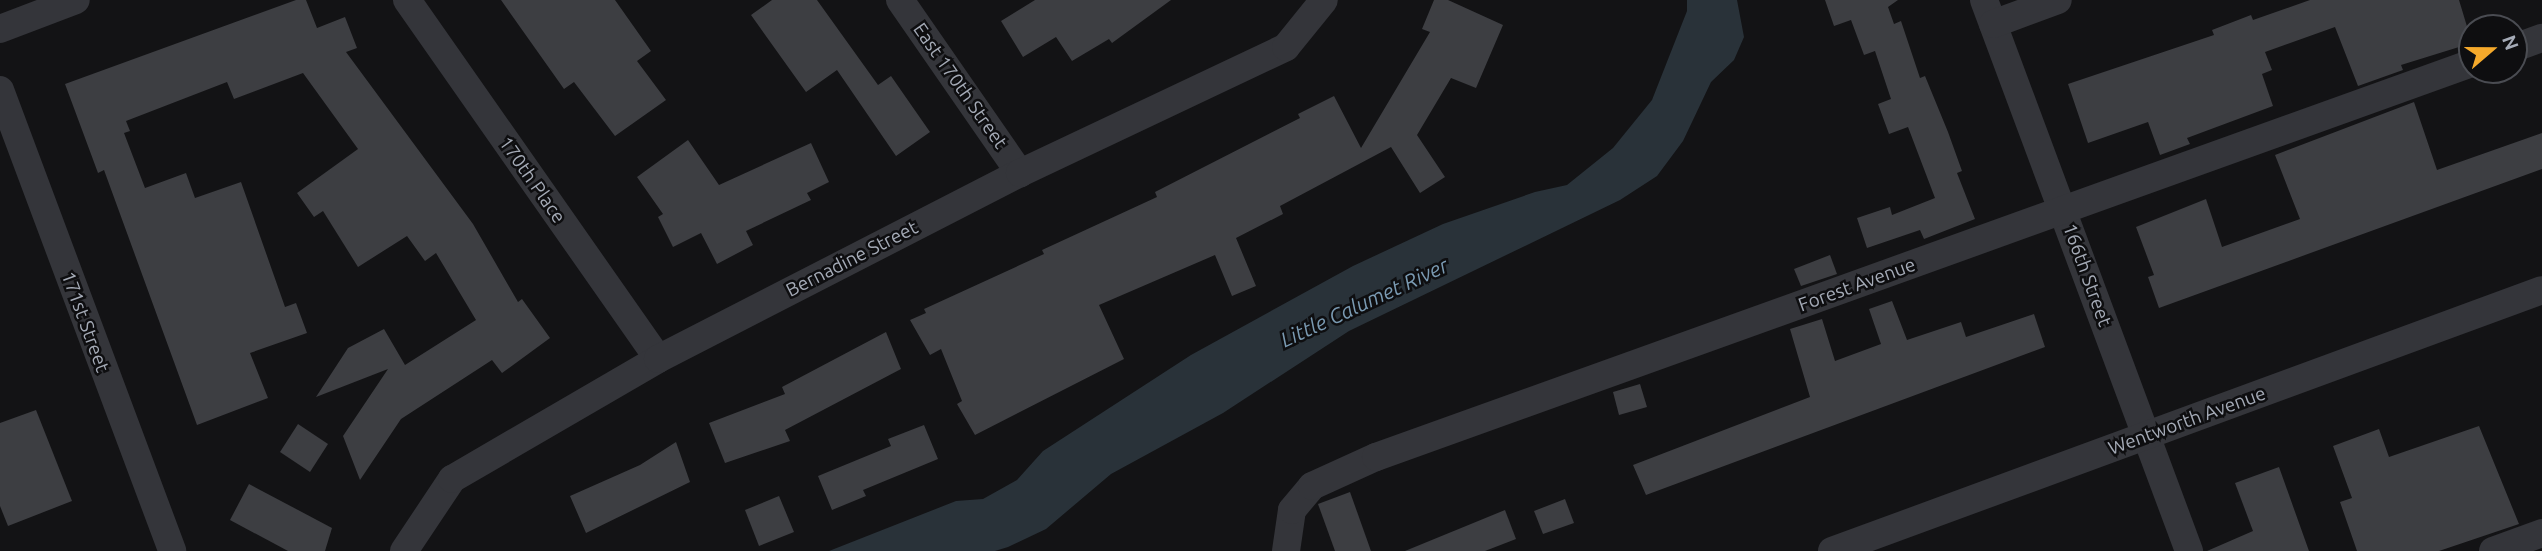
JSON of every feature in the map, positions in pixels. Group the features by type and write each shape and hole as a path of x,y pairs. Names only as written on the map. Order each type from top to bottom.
{"street":[{"path":"0,29 76,0"},
{"name":"170th Place","path":"407,0 658,359"},
{"name":"East 170th Street","path":"900,0 1020,173"},
{"name":"Bernadine Street","path":"404,551 452,479 658,359 1020,173 1286,47 1324,0"},
{"path":"1989,12 2058,0"},
{"name":"166th Street","path":"1989,12 2189,551"},
{"name":"Forest Avenue","path":"1286,551 1292,510 1312,486 1376,457 2458,68"},
{"name":"171st Street","path":"0,90 166,550"},
{"name":"Wentworth Avenue","path":"1832,551 2542,290"},
{"path":"2493,551 2542,533"}],"water":[{"name":"Little Calumet River","path":"1687,0 1737,0 1744,37 1734,60 1711,82 1683,141 1657,176 1620,200 1349,331 1223,413 1111,474 1046,529 1008,547 995,551 829,551 956,501 983,499 1017,480 1043,451 1191,355 1353,266 1443,224 1535,192 1567,185 1613,148 1652,100 1687,11"}],"building":[{"path":"296,0 306,0 317,28 345,17 357,48 346,52 473,224 518,302 522,299 550,338 502,373 492,360 401,419 360,480 343,436 388,369 316,397 348,348 384,329 405,365 476,320 436,253 425,261 407,236 358,267 323,211 314,217 297,193 358,149 303,73 234,99 227,82 126,121 130,131 124,133 145,188 186,173 195,198 241,182 285,307 296,303 307,333 250,353 268,398 197,425 104,170 98,173 65,84"},
{"path":"501,0 615,0 651,51 637,61 666,100 615,136 574,82 564,89"},
{"path":"772,0 817,0 878,85 891,76 930,132 896,156 837,70 806,92 751,15"},
{"path":"1035,0 1171,0 1112,43 1109,39 1072,61 1056,37 1023,57 1001,21"},
{"path":"1434,0 1448,0 1503,25 1476,88 1451,78 1417,135 1445,177 1420,193 1391,147 1280,206 1283,214 1236,238 1256,286 1232,296 1215,255 1099,305 1124,359 975,435 957,404 962,401 941,349 930,355 910,320 926,313 924,309 1044,254 1042,250 1157,197 1155,192 1300,118 1298,114 1334,96 1361,148 1430,32 1422,29"},
{"path":"1825,0 1898,0 1888,7 1894,24 1901,21 1920,78 1925,76 1948,132 1962,171 1957,173 1975,219 1924,239 1920,230 1867,248 1857,218 1890,207 1892,215 1935,198 1908,127 1889,134 1878,104 1891,99 1875,51 1864,55 1851,20 1834,26"},
{"path":"2310,0 2459,0 2463,14 2458,14 2458,47 2401,65 2403,70 2358,86 2335,27 2265,52 2272,70 2262,74 2273,106 2187,138 2190,144 2160,155 2148,122 2088,143 2068,84 2214,35 2212,30 2251,15 2253,20"},
{"path":"2414,102 2437,170 2542,133 2542,169 2159,308 2148,277 2154,275 2136,227 2206,199 2222,247 2300,219 2275,155"},
{"path":"688,140 719,185 811,143 829,182 807,193 811,200 746,231 753,245 717,264 701,233 673,247 658,217 663,214 637,177"},
{"path":"1830,255 1837,274 1801,286 1794,269"},
{"path":"1892,301 1907,340 1961,322 1966,337 2034,314 2045,347 1646,495 1633,465 1810,397 1790,329 1822,319 1835,361 1881,344 1869,309"},
{"path":"886,332 901,369 785,430 790,441 725,463 709,423 785,394 782,387"},
{"path":"1640,384 1647,407 1619,415 1613,392"},
{"path":"36,410 72,501 8,526 0,506 0,423"},
{"path":"298,424 328,444 310,472 280,452"},
{"path":"924,425 938,459 863,490 866,496 832,510 818,476 891,446 888,439"},
{"path":"2479,426 2519,524 2439,551 2357,551 2340,502 2352,498 2333,446 2379,429 2389,457"},
{"path":"676,442 690,482 586,533 570,496 640,465"},
{"path":"2279,467 2309,551 2207,551 2253,531 2235,483"},
{"path":"249,484 332,528 325,551 288,551 230,520"},
{"path":"1350,492 1371,551 1335,551 1318,504"},
{"path":"779,496 794,532 759,546 745,510"},
{"path":"1565,499 1574,523 1543,534 1534,511"},
{"path":"1505,510 1516,539 1485,551 1405,551"}]}
